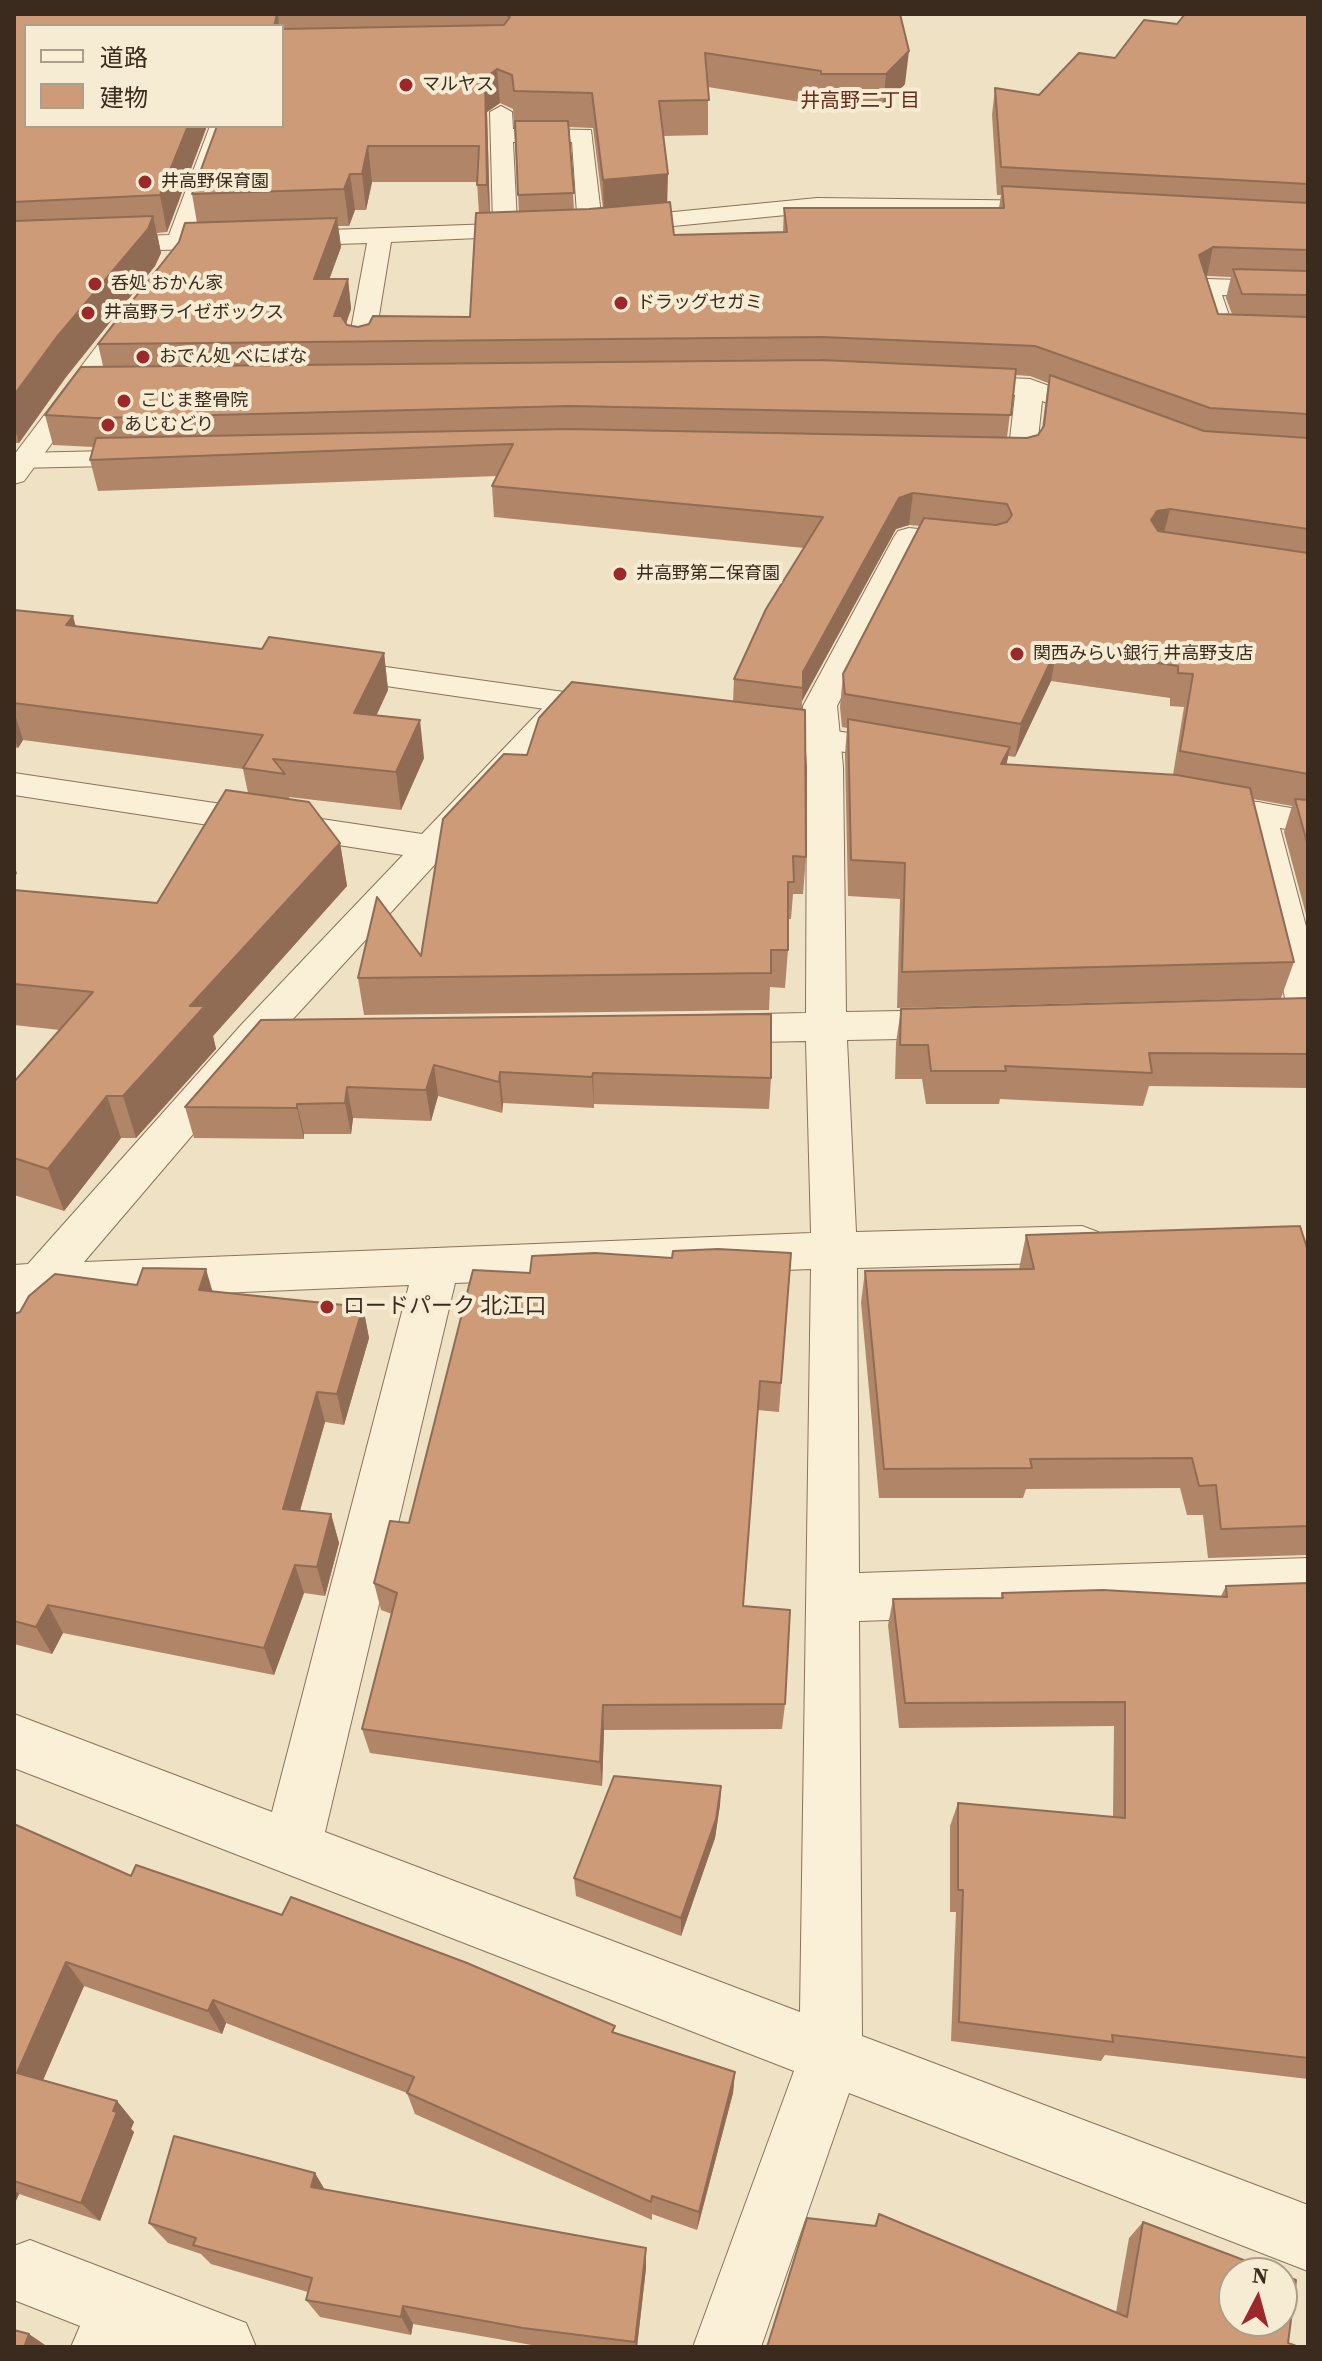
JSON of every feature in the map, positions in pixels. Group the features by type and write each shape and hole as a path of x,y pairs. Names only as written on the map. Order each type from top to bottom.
{"street":[{"path":"501,112 505,231"},
{"path":"174,257 220,128"},
{"path":"502,136 583,135 590,228"},
{"path":"14,248 174,257 380,236 590,228 817,205 988,204 1083,209"},
{"path":"361,346 380,236"},
{"path":"1251,260 1260,289"},
{"path":"1308,290 1207,287 1222,335 1308,336"},
{"path":"19,468 78,385 151,293"},
{"path":"925,383 1030,387 1128,424"},
{"path":"78,385 109,385"},
{"path":"960,456 1022,457 1030,387"},
{"path":"19,468 180,458"},
{"path":"727,2347 831,2054 834,1254 820,706 909,537 990,545"},
{"path":"298,665 642,712"},
{"path":"14,1328 27,1283 567,702"},
{"path":"717,723 942,758"},
{"path":"14,784 429,847"},
{"path":"1166,797 1308,822"},
{"path":"1258,813 1298,1013"},
{"path":"668,1029 997,1023"},
{"path":"256,1034 303,1033"},
{"path":"27,1283 776,1252 834,1254 1118,1243"},
{"path":"292,1848 436,1268"},
{"path":"832,1598 1308,1582"},
{"path":"14,1741 1308,2238"},
{"path":"30,2273 113,2328 222,2347"}],"building":[{"path":"14,14 277,14 274,24 24,24 24,128 187,128 160,195 14,202"},
{"path":"505,14 900,14 909,51 886,74 821,74 821,71 705,53 709,100 659,101 668,174 603,180 592,93 514,91 512,75 497,69 485,78 487,185 477,185 479,146 368,146 362,174 350,174 344,189 192,194 216,128 284,128 284,29 504,25 510,17"},
{"path":"1185,14 1308,14 1308,184 1001,167 995,88 1039,95 1079,53 1115,58 1144,20 1177,24"},
{"path":"515,121 568,121 574,193 518,195"},
{"path":"1002,186 1308,203 1308,250 1213,247 1199,255 1218,314 1308,317 1308,414 1210,408 1035,346 822,337 98,344 179,242 185,223 337,218 314,279 348,279 334,316 341,316 347,325 358,327 369,324 373,316 470,317 476,213 589,209 670,202 674,235 787,232 784,208 1004,208"},
{"path":"153,216 148,229 56,338 14,395 14,221"},
{"path":"1233,269 1308,271 1308,295 1242,294"},
{"path":"822,360 1016,369 1011,415 570,406 96,418 45,415 81,367"},
{"path":"1050,375 1204,431 1308,438 1308,529 1170,509 1157,511 1151,520 1158,531 1308,553 1308,774 1180,751 1193,674 1178,673 1178,666 1057,648 1021,724 845,694 843,674 924,518 996,525 1007,522 1012,515 1007,504 913,493 899,498 803,672 803,688 734,679 766,609 823,517 492,486 513,444 90,460 96,438 570,429 1027,438 1038,435 1044,426"},
{"path":"14,610 73,616 66,625 262,649 269,637 384,653 354,713 420,720 396,772 273,759 285,774 243,768 263,735 14,703"},
{"path":"572,682 805,710 806,857 793,856 794,882 788,882 788,950 771,950 771,973 358,978 377,897 421,956 443,819 504,754 527,755 539,718"},
{"path":"848,719 1010,747 1001,764 1177,775 1250,788 1294,962 902,972 905,863 851,860"},
{"path":"226,790 309,802 340,843 190,1006 205,1006 123,1096 107,1096 48,1169 14,1158 14,1082 93,992 14,984 14,890 157,903"},
{"path":"1295,799 1308,800 1308,846"},
{"path":"1308,998 1308,1054 1149,1053 1152,1073 1005,1066 1006,1071 931,1071 928,1045 900,1045 901,1009"},
{"path":"771,1014 771,1078 593,1073 592,1077 500,1072 499,1082 434,1065 426,1090 347,1087 345,1103 297,1104 297,1108 185,1107 261,1020"},
{"path":"1300,1226 1308,1251 1308,1526 1221,1529 1216,1485 1199,1486 1192,1458 1030,1459 1032,1468 884,1469 865,1271 1034,1269 1026,1235"},
{"path":"718,1249 791,1253 781,1383 760,1381 743,1606 790,1610 785,1704 603,1705 600,1762 362,1729 397,1593 374,1583 390,1521 409,1523 473,1270 530,1273 532,1256 595,1253 672,1258 673,1251"},
{"path":"143,1268 206,1269 199,1290 363,1307 337,1394 317,1392 283,1509 331,1514 317,1567 295,1565 264,1648 48,1605 36,1627 14,1621 14,1314 20,1312 29,1296 55,1274 137,1285"},
{"path":"1308,1583 1308,2058 1112,2035 1113,2042 959,2022 963,1890 958,1890 958,1803 1125,1818 1125,1702 905,1703 893,1599 1003,1598 1002,1593 1103,1590 1227,1597 1226,1586"},
{"path":"614,1776 721,1786 716,1819 681,1918 574,1878"},
{"path":"14,1824 131,1876 136,1865 282,1915 291,1897 467,1963 615,2026 612,2032 735,2072 699,2212 652,2196 651,2202 407,2093 414,2077 213,2000 208,2011 66,1962 17,2073 117,2101 113,2111 117,2112 81,2203 14,2181"},
{"path":"174,2136 315,2173 311,2187 646,2248 635,2342 523,2328 403,2306 401,2317 306,2300 312,2278 193,2245 196,2238 149,2223"},
{"path":"879,2214 1127,2317 1143,2222 1236,2257 1218,2257 1218,2337 1289,2337 1288,2343 1299,2347 767,2347 807,2218 876,2226"},
{"path":"14,2330 29,2334 24,2347 14,2347"}],"place":[{"name":"マルヤス","path":"406,85"},
{"name":"井高野保育園","path":"145,182"},
{"name":"呑処 おかん家","path":"95,284"},
{"name":"ドラッグセガミ","path":"621,303"},
{"name":"井高野ライゼボックス","path":"88,313"},
{"name":"おでん処 べにばな","path":"143,357"},
{"name":"こじま整骨院","path":"124,401"},
{"name":"あじむどり","path":"108,425"},
{"name":"井高野第二保育園","path":"620,574"},
{"name":"関西みらい銀行 井高野支店","path":"1017,654"},
{"name":"ロードパーク 北江口","path":"327,1307"}],"district":[{"name":"井高野二丁目","path":"860,102"}]}
